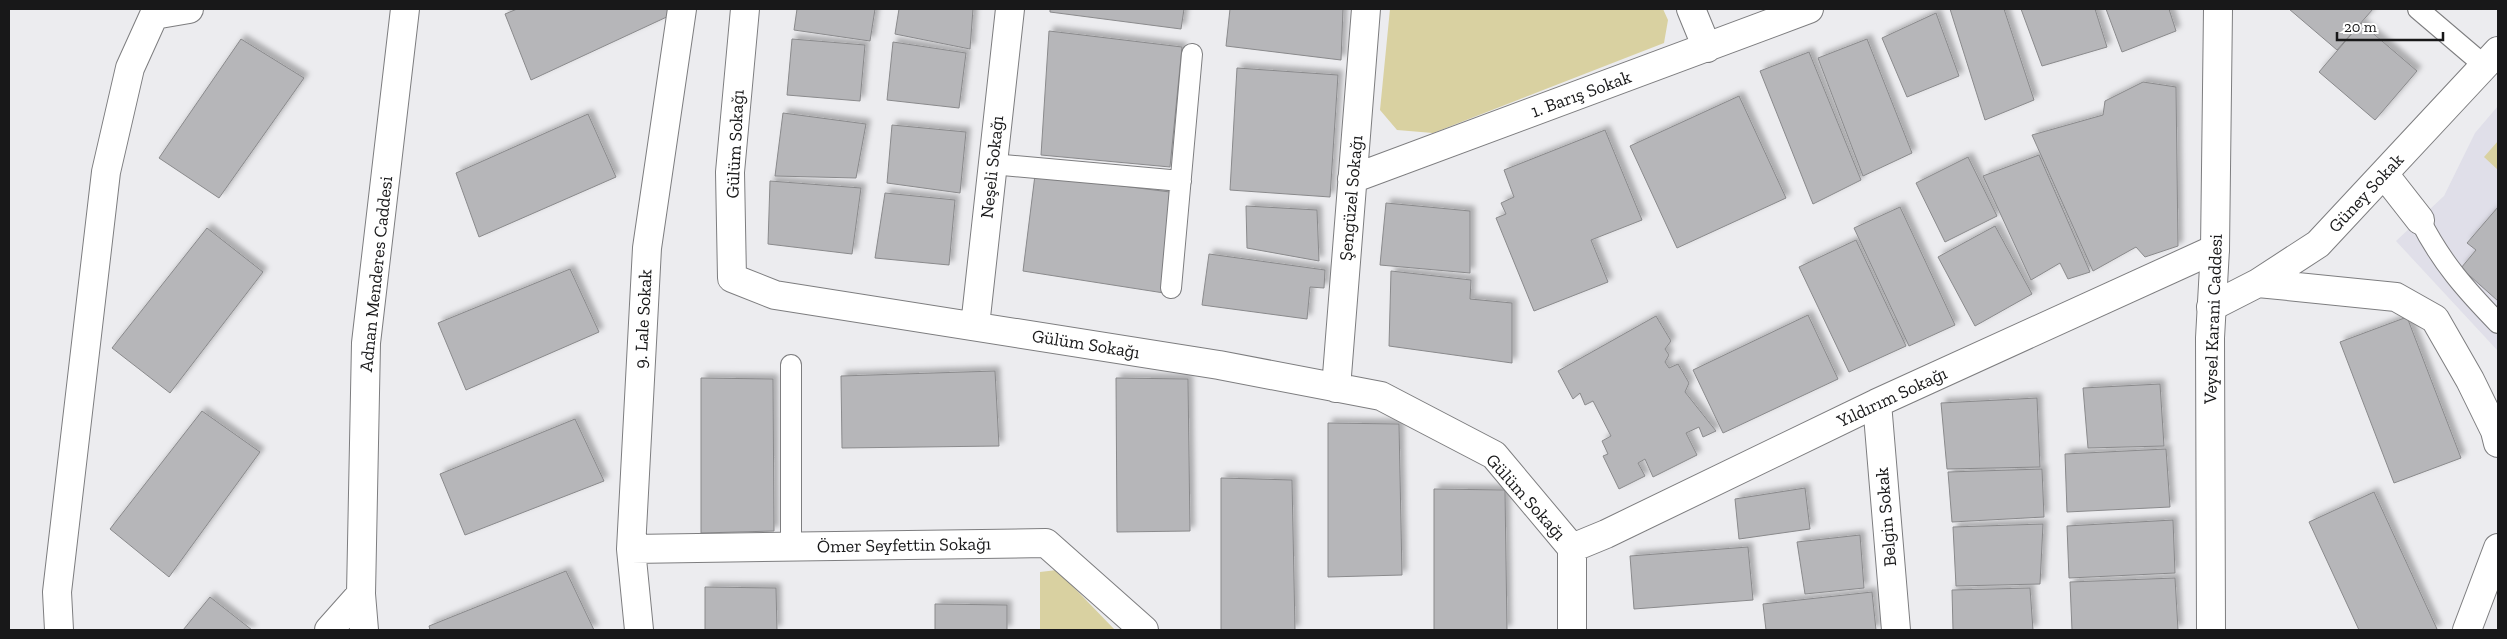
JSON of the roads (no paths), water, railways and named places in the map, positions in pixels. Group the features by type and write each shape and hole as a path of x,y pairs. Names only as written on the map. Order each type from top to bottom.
{"street":[{"path":"59,630 57,592 106,172 130,68 154,15 189,9"},
{"name":"Adnan Menderes Caddesi","path":"364,630 361,594 366,343 405,9"},
{"name":"9. Lale Sokak","path":"639,630 631,548 647,248 682,9"},
{"name":"Gülüm Sokağı","path":"745,9 730,172 732,278 775,295 1219,365 1381,396 1494,455 1572,548 1572,630"},
{"name":"Neşeli Sokağı","path":"975,326 1010,9"},
{"name":"Şengüzel Sokağı","path":"1336,388 1366,9"},
{"path":"1691,9 1708,48"},
{"name":"1. Barış Sokak","path":"1352,179 1809,9"},
{"name":"Veysel Karani Caddesi","path":"2211,630 2211,307 2215,249 2218,9"},
{"name":"Güney Sokak","path":"2211,307 2258,283 2318,244 2492,58"},
{"path":"2384,174 2420,220"},
{"name":"Yıldırım Sokağı","path":"1572,548 1606,534 1877,403 2215,249"},
{"path":"2258,283 2396,297 2435,319 2470,380 2495,432 2498,443"},
{"name":"Belgin Sokak","path":"1877,403 1896,630"},
{"name":"Ömer Seyfettin Sokağı","path":"631,548 1046,543 1144,630"},
{"path":"2467,630 2498,548"},
{"path":"329,630 361,594"}],"lane":[{"path":"2418,9 2492,58"},
{"path":"1171,288 1192,54"},
{"path":"992,164 1181,181"},
{"path":"2420,220 2434,248 2458,281 2498,323"},
{"path":"791,365 791,547"}]}
